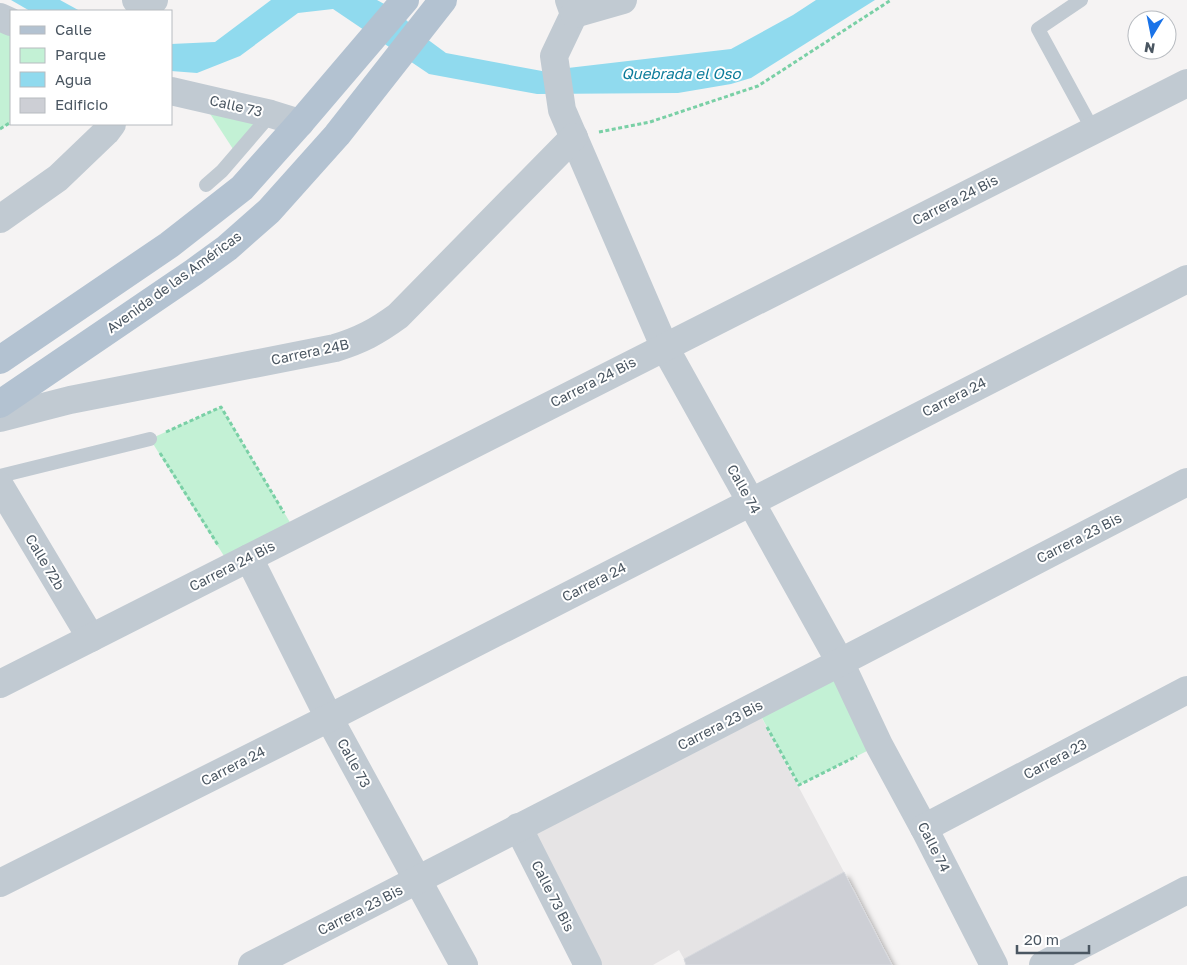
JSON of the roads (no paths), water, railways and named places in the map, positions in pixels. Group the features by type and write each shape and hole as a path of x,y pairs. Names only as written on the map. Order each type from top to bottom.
{"main road":[{"path":"0,360 169,245 242,188 300,124 405,0"},
{"name":"Avenida de las Américas","path":"0,404 194,272 234,242 270,211 337,135 443,0"}],"street":[{"path":"572,7 622,0"},
{"name":"Calle 74","path":"572,7 554,56 562,110 664,346 840,662 879,745 994,965"},
{"name":"Carrera 24 Bis","path":"0,684 664,346 1187,83"},
{"name":"Calle 73","path":"172,91 271,114 300,124"},
{"path":"0,219 58,178 111,125"},
{"name":"Carrera 24B","path":"0,418 70,400 335,348 360,340 378,331 398,316 574,137"},
{"name":"Carrera 24","path":"0,883 329,718 1187,279"},
{"name":"Carrera 23 Bis","path":"252,965 518,827 756,707 1187,482"},
{"name":"Calle 72b","path":"0,486 91,638"},
{"name":"Calle 73","path":"240,562 329,718 464,965"},
{"name":"Carrera 23","path":"924,828 1187,690"},
{"name":"Calle 73 Bis","path":"518,827 588,965"},
{"path":"1042,965 1187,890"}],"lane":[{"path":"1081,0 1038,29 1092,130"},
{"path":"206,185 222,171 271,114"},
{"path":"0,476 150,439"}],"water":[{"path":"11,0 60,0 78,10 28,10"},
{"name":"Quebrada el Oso","path":"271,0 377,0 395,10 427,39 446,53 542,71 731,49 793,15 816,0 875,0 751,78 731,84 678,93 537,94 429,74 333,9 298,13 240,56 197,73 172,71 172,44 215,42"}]}
